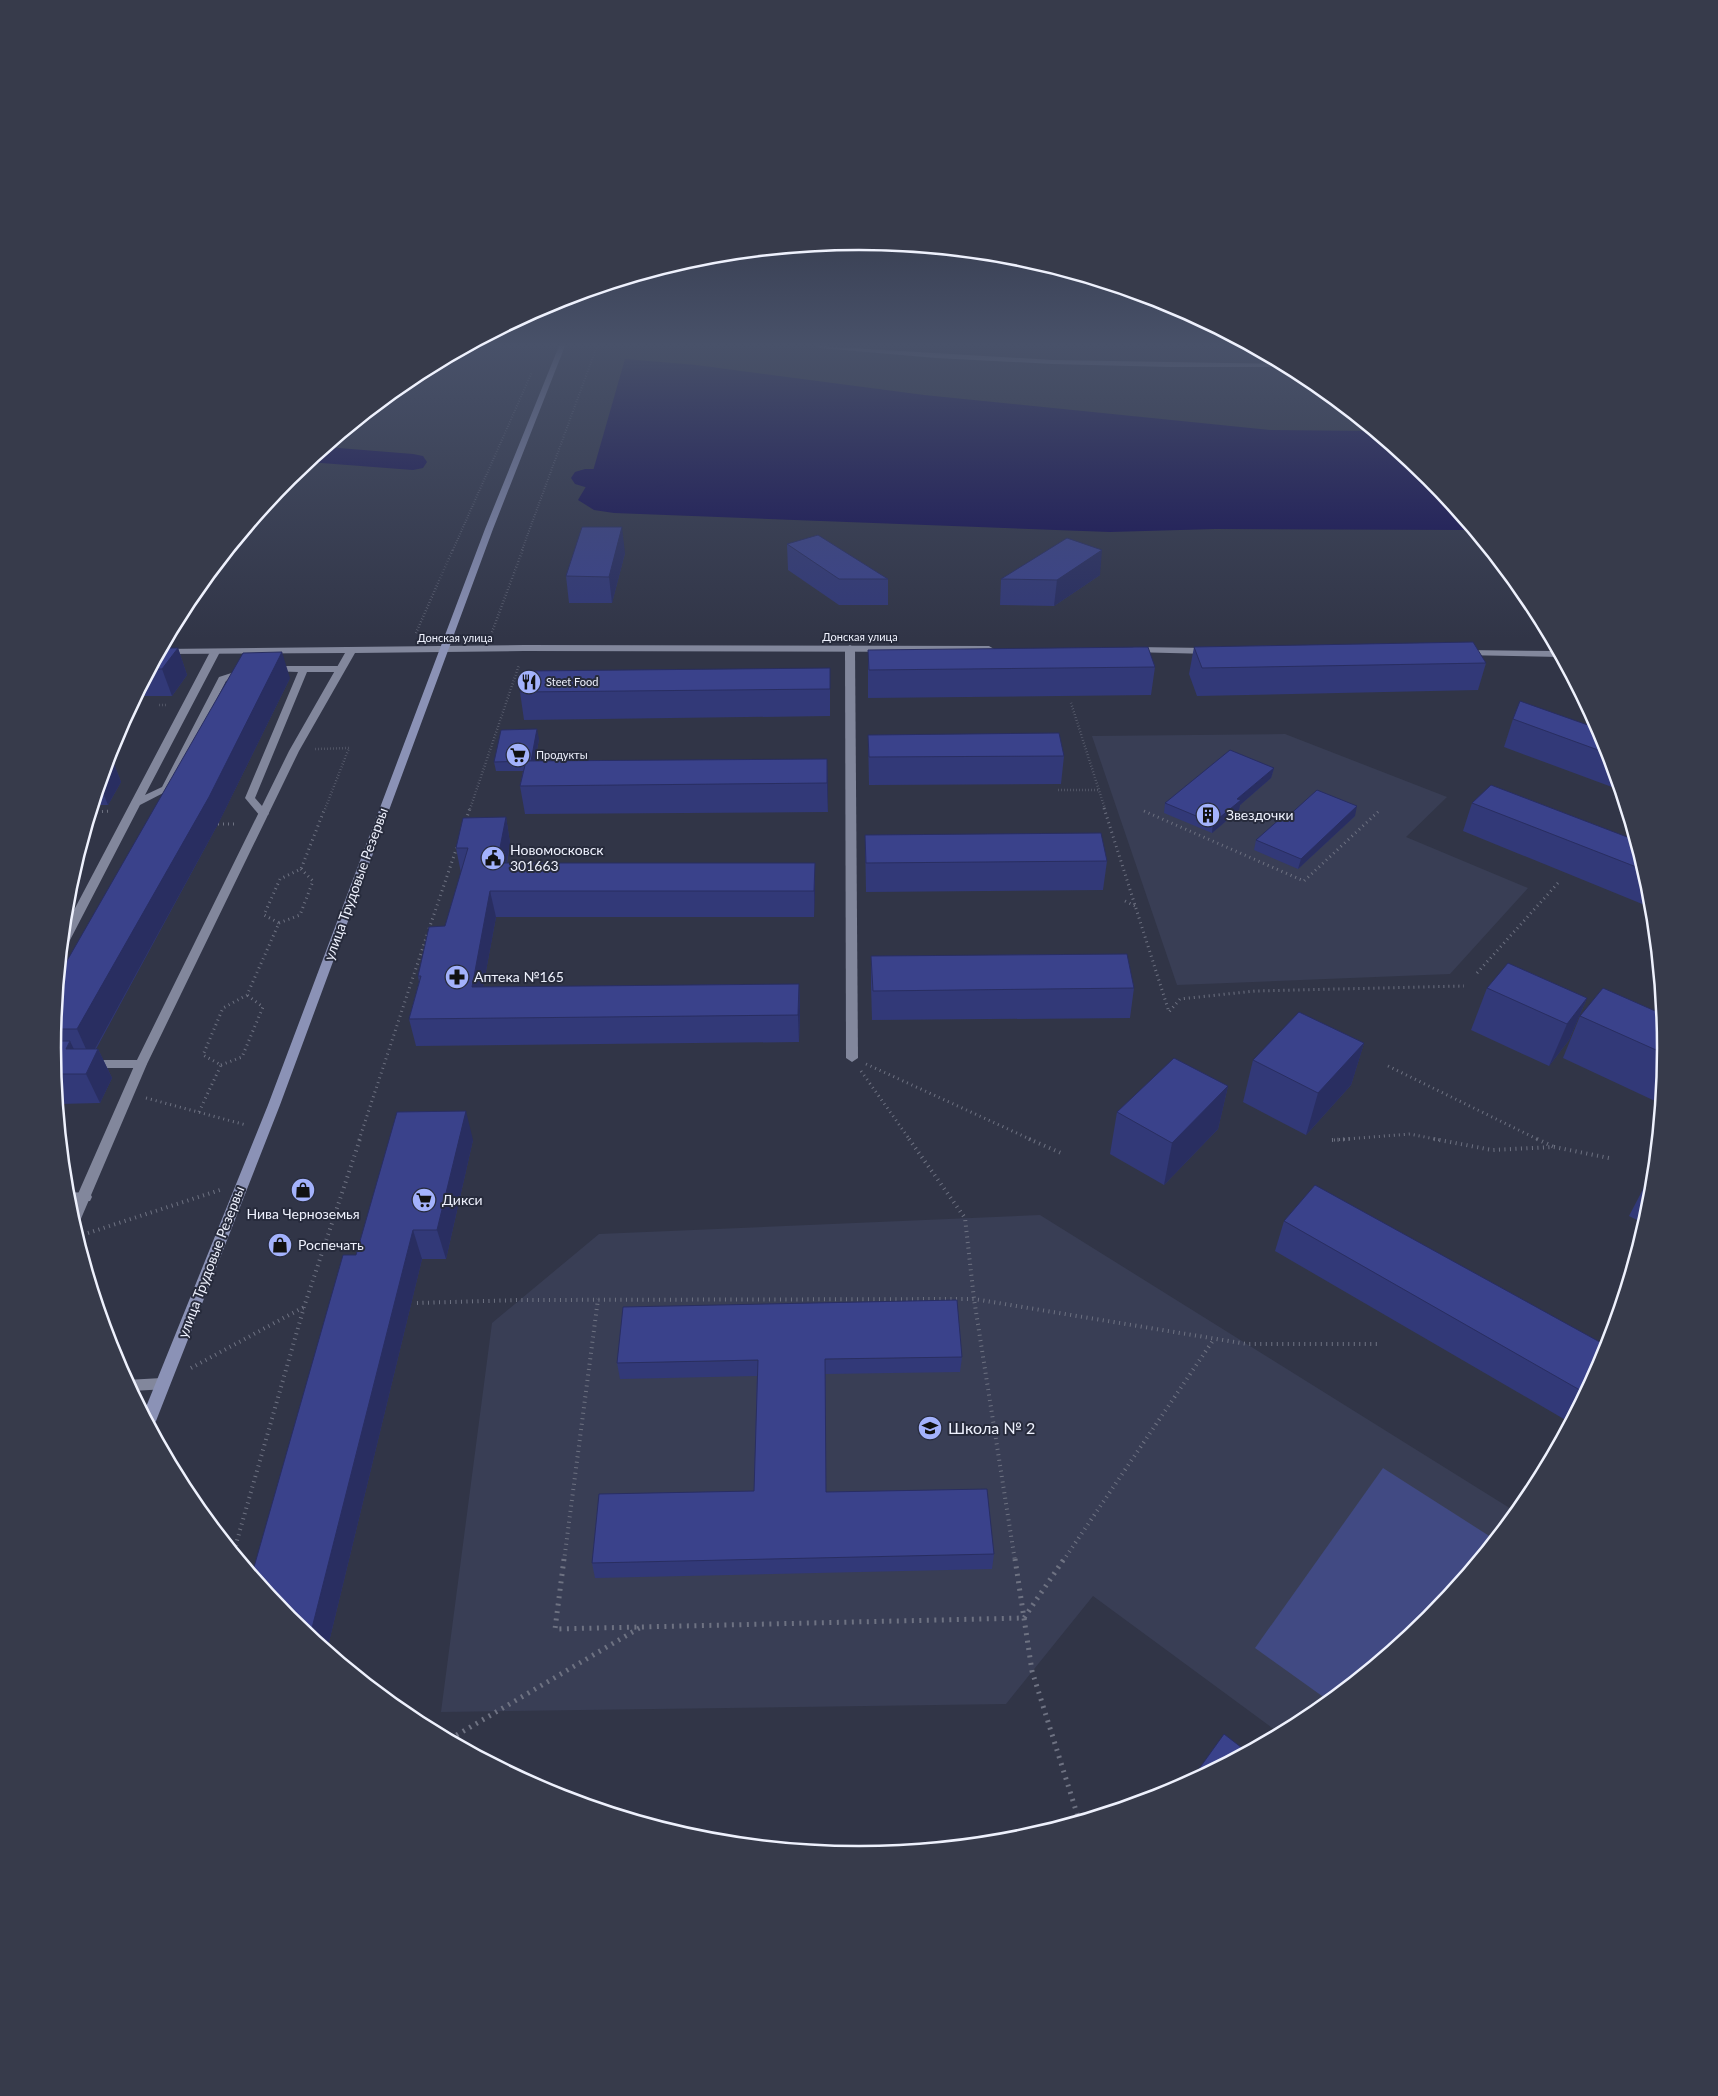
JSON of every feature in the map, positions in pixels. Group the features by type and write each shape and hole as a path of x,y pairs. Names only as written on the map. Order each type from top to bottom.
{"street":[{"name":"улица Трудовые Резервы","path":"151,1414 263,1130 489,529 523,444"},
{"name":"Донская улица","path":"166,652 524,648 998,649"},
{"path":"850,648 852,1058"},
{"path":"1126,650 1224,651"},
{"path":"78,1210 141,1064 294,751 339,669 348,659 351,651"},
{"path":"71,927 215,652"},
{"path":"1450,653 1553,654"},
{"path":"137,803 166,789 222,679 239,672 261,669 339,669"},
{"path":"264,814 250,798 304,669"},
{"path":"73,1064 141,1064"},
{"path":"76,1197 85,1197"},
{"path":"137,1386 162,1384"}],"path":[{"path":"409,649 500,444"},
{"path":"491,635 561,444"},
{"path":"464,825 524,648"},
{"path":"1071,703 1169,1012 1180,999 1255,991 1464,986"},
{"path":"279,923 264,915 280,879 301,869 349,748 294,751"},
{"path":"1058,790 1098,790"},
{"path":"1144,811 1304,881 1380,810"},
{"path":"98,812 107,811"},
{"path":"236,1546 304,1307 458,844"},
{"path":"221,1065 203,1055 223,1008 247,995 279,923 300,914 313,881 301,869"},
{"path":"1477,972 1558,884"},
{"path":"1125,901 1135,906"},
{"path":"199,1112 221,1065 242,1057 263,1007 247,995"},
{"path":"852,1058 1061,1153"},
{"path":"852,1058 965,1218 974,1299 1032,1671 1077,1815"},
{"path":"1388,1066 1554,1147"},
{"path":"129,1093 263,1130"},
{"path":"1332,1140 1410,1134 1492,1150 1554,1147 1609,1158"},
{"path":"86,1233 242,1183"},
{"path":"417,1303 598,1300 974,1299 1247,1344 1377,1344"},
{"path":"598,1300 555,1629 1024,1618"},
{"path":"162,1384 304,1307"},
{"path":"1024,1618 1214,1339"},
{"path":"455,1736 642,1627"}],"shaded area":[{"path":"601,444 1380,444 1423,484 1466,530 1215,529 1110,532 614,513 594,510 578,500 591,478"},
{"path":"1285,734 1447,797 1406,837 1528,888 1450,974 1177,985 1092,736"},
{"name":"Школа № 2","path":"1040,1215 1510,1508 1492,1534 1459,1574 1385,1648 1345,1681 1274,1729 1093,1596 1006,1704 441,1712 492,1323 599,1234"},
{"path":"1383,1468 1490,1536 1459,1574 1423,1612 1385,1648 1323,1697 1255,1648"}],"building":[{"path":"582,527 622,527 609,577 566,576"},
{"path":"818,535 888,579 839,579 787,544"},
{"path":"1067,538 1102,550 1057,580 1001,579"},
{"path":"1473,642 1486,663 1202,668 1194,647"},
{"path":"1148,647 1155,667 869,670 868,650"},
{"path":"169,648 178,648 162,669 158,669"},
{"path":"282,652 209,797 77,1029 62,1029 66,962 243,653"},
{"path":"830,668 830,689 520,692 525,671"},
{"path":"1520,701 1588,725 1599,750 1513,719"},
{"name":"Продукты","path":"537,729 531,761 494,762 501,730"},
{"path":"1059,733 1064,756 869,757 868,735"},
{"path":"1230,750 1274,768 1237,799 1241,800 1213,823 1165,803"},
{"path":"827,759 827,783 520,786 526,761"},
{"path":"1491,785 1629,838 1635,867 1472,803"},
{"path":"1317,790 1357,806 1301,859 1256,840 1282,817 1285,819"},
{"path":"506,817 497,863 815,863 814,891 490,891 472,987 799,984 798,1015 409,1019 421,976 418,976 429,927 445,926 468,848 456,848 463,818"},
{"path":"1101,833 1107,861 866,863 865,835"},
{"path":"1127,954 1134,988 873,991 871,956"},
{"path":"1508,963 1587,998 1567,1024 1487,988"},
{"path":"1603,988 1656,1011 1657,1050 1580,1016"},
{"path":"1299,1012 1364,1043 1318,1093 1253,1060"},
{"path":"61,1041 70,1041 66,1049 98,1049 86,1074 62,1074"},
{"path":"1174,1058 1228,1086 1172,1143 1117,1112"},
{"path":"466,1111 437,1230 413,1230 312,1628 254,1568 343,1255 356,1255 397,1112"},
{"path":"1315,1185 1600,1342 1579,1390 1284,1221"},
{"path":"957,1300 962,1357 825,1359 826,1492 987,1489 994,1554 592,1563 599,1494 754,1491 758,1360 617,1363 623,1307"},
{"path":"1224,1734 1242,1748 1212,1763 1199,1769"}],"waterway":[{"path":"325,456 413,462"},
{"path":"585,478 656,478"}],"place":[{"name":"Steet Food","path":"529,682"},
{"name":"Продукты","path":"518,755"},
{"name":"Звездочки","path":"1208,815"},
{"name":"Новомосковск 301663","path":"493,858"},
{"name":"Аптека №165","path":"457,977"},
{"name":"Нива Черноземья","path":"303,1190"},
{"name":"Дикси","path":"424,1200"},
{"name":"Роспечать","path":"280,1245"},
{"name":"Школа № 2","path":"930,1428"}]}
